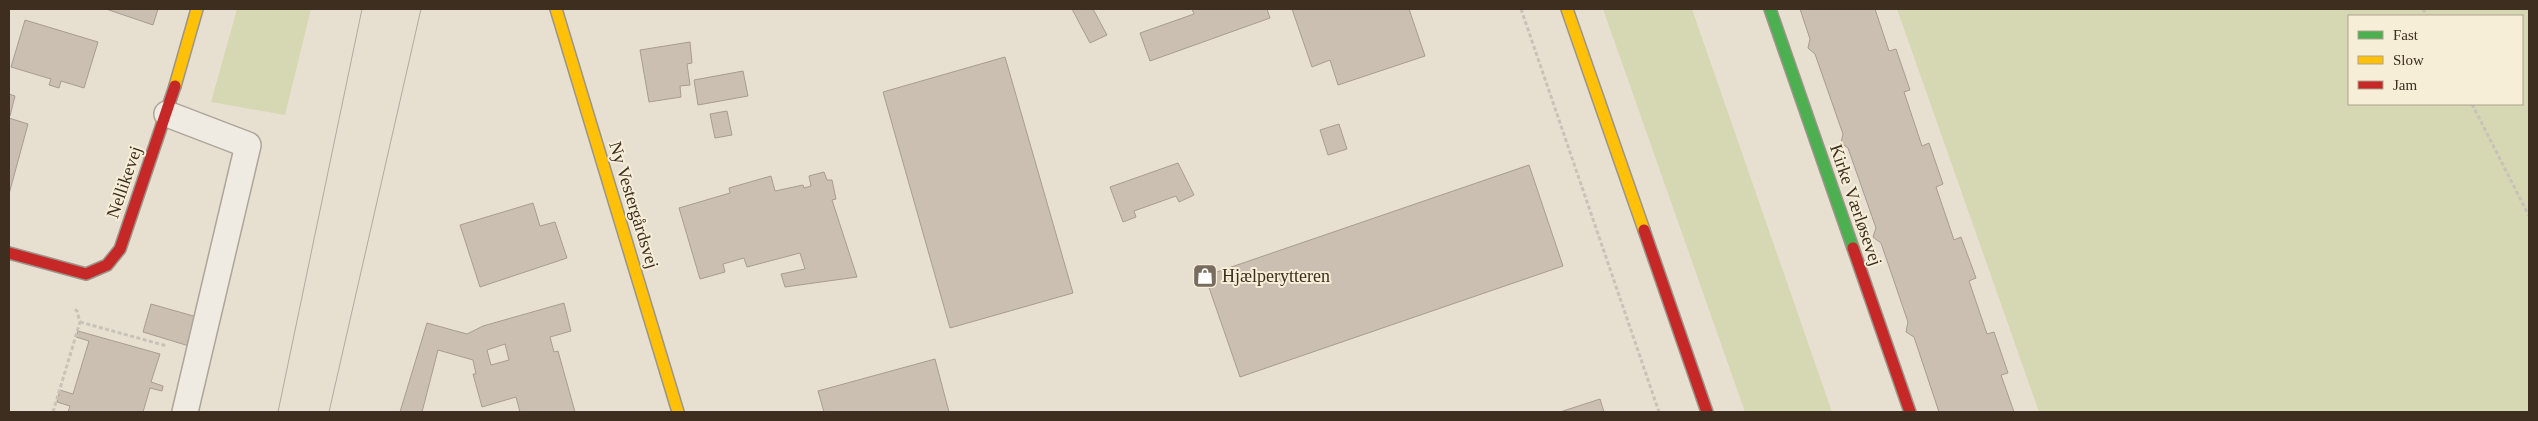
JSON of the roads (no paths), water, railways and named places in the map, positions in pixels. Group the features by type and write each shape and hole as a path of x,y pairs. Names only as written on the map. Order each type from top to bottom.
{"street":[{"name":"Nellikevej","path":"9,253 86,274 107,265 120,249 167,114 197,9"},
{"name":"Ny Vestergårdsvej","path":"556,9 678,412"},
{"path":"1567,9 1707,412"},
{"name":"Kirke Værløsevej","path":"1770,9 1910,412"}],"lane":[{"path":"167,114 248,145 185,412"}],"tram line":[{"path":"278,412 362,9"},
{"path":"329,412 421,9"}],"place":[{"name":"Hjælperytteren","path":"1205,276"}]}
